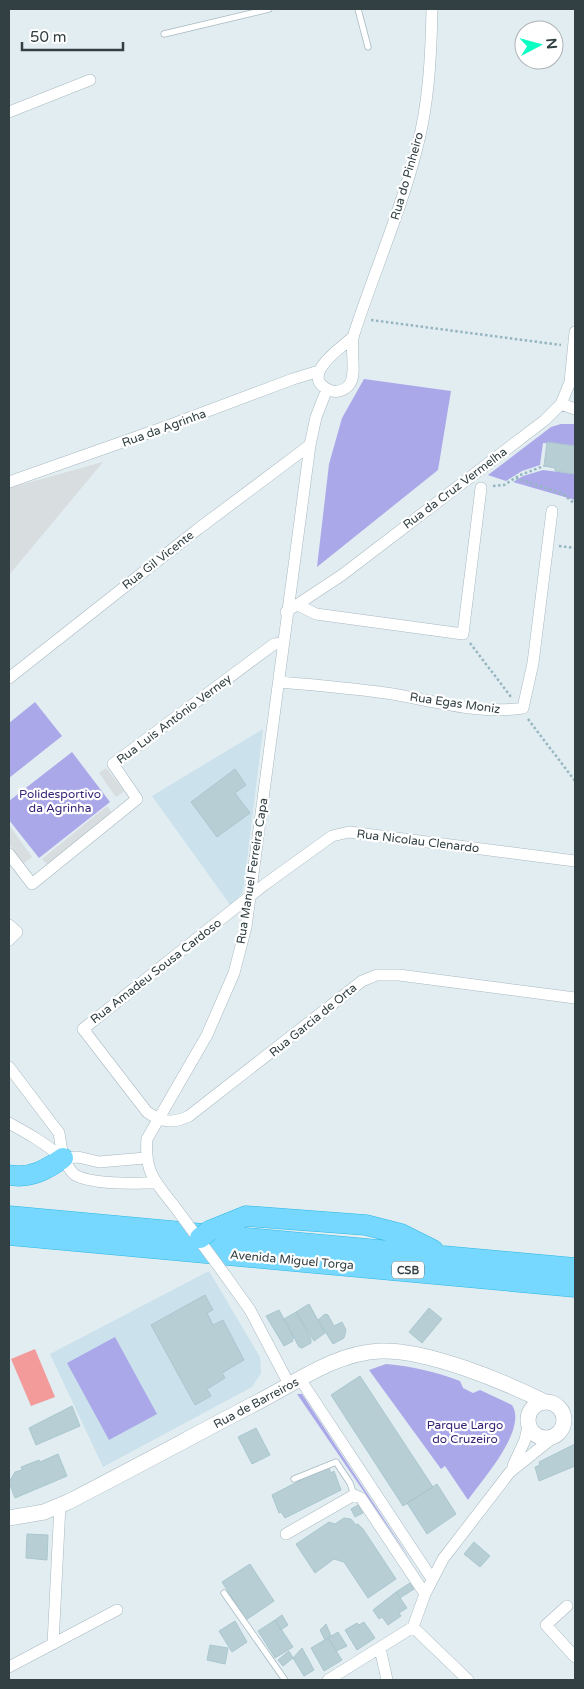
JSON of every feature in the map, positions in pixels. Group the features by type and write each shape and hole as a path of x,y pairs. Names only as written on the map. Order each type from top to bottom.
{"highway":[{"path":"9,1176 23,1178 46,1170 63,1158"},
{"name":"Avenida Miguel Torga","path":"9,1216 575,1268"},
{"path":"203,1236 246,1216 366,1225 401,1234 441,1255"},
{"name":"Avenida Miguel Torga","path":"9,1235 575,1287"},
{"path":"9,1251 14,1249 79,1253 112,1244"}],"street":[{"name":"Rua do Pinheiro","path":"327,389 337,392 349,386 354,378 352,365 353,336 417,148 429,84 432,9"},
{"path":"9,112 90,80"},
{"name":"Rua da Cruz Vermelha","path":"286,612 342,575 545,420 561,404 570,382 575,332"},
{"name":"Rua do Pinheiro","path":"319,371 322,363 353,336"},
{"path":"329,358 341,357 352,365"},
{"path":"319,371 319,378 327,389"},
{"name":"Rua da Agrinha","path":"9,482 166,428 293,379 319,371"},
{"name":"Rua Manuel Ferreira Capa","path":"146,1158 147,1139 207,1035 234,973 246,927 279,682 286,612 310,445 316,417 327,389"},
{"path":"561,404 575,409"},
{"name":"Rua Gil Vicente","path":"9,678 198,529 310,445"},
{"path":"298,605 316,614 463,634 484,487"},
{"path":"520,708 523,708 533,663 552,511"},
{"name":"Rua Luis António Verney","path":"9,854 32,884 137,799 113,764 274,644 283,643"},
{"name":"Rua Egas Moniz","path":"279,682 387,694 452,705 504,711 520,708"},
{"name":"Rua Nicolau Clenardo","path":"251,896 332,836 349,832 575,861"},
{"name":"Rua Amadeu Sousa Cardoso","path":"158,1121 147,1112 83,1028 251,896"},
{"path":"9,925 17,932 9,940"},
{"name":"Rua Garcia de Orta","path":"158,1121 178,1121 189,1116 362,982 377,975 399,975 575,998"},
{"path":"9,1067 59,1133 63,1158"},
{"path":"9,1123 44,1143 63,1158 73,1174 83,1178 134,1183 156,1183"},
{"path":"63,1158 78,1158 100,1162 146,1158 156,1183 175,1207 203,1236 225,1275 250,1310 295,1382 432,1579"},
{"name":"Rua de Barreiros","path":"9,1518 44,1512 60,1505 295,1382 349,1356 379,1351 409,1353 447,1362 545,1402"},
{"path":"513,1388 538,1437 544,1439 575,1431"},
{"path":"328,1680 413,1627 425,1594 443,1558 510,1472 525,1440 529,1419 538,1404 552,1403 569,1414 556,1435 510,1472"},
{"path":"286,1534 354,1495 361,1498 425,1594"},
{"path":"53,1644 60,1505"},
{"path":"567,1606 546,1625 575,1657"},
{"path":"9,1667 116,1610"},
{"path":"413,1627 468,1680"},
{"path":"380,1648 387,1680"}],"lane":[{"path":"164,34 268,9"},
{"path":"358,9 368,47"},
{"path":"294,1479 336,1462 350,1483 354,1495"},
{"path":"224,1593 285,1680"}],"path":[{"path":"360,318 574,346"},
{"path":"484,487 500,487 515,478 544,466"},
{"path":"515,478 563,494 575,504"},
{"path":"548,544 575,548"},
{"path":"463,634 575,781"}],"shaded area":[{"path":"103,462 9,575 9,488"},
{"path":"263,729 244,885 242,893 231,906 152,796"},
{"path":"106,768 124,791 116,797 99,773"},
{"path":"107,806 113,814 48,865 42,859"},
{"path":"9,825 32,857 23,864 9,844"},
{"path":"209,1271 260,1357 261,1373 252,1387 103,1467 50,1354"},
{"path":"35,1349 55,1397 31,1406 11,1359"}],"green space":[{"path":"364,379 451,391 438,470 317,567 329,464 342,418"},
{"path":"561,424 575,424 575,446 543,443 540,465 522,471 506,481 488,475 551,427"},
{"path":"543,470 575,474 575,500 513,482 523,476"},
{"name":"Polidesportivo da Agrinha","path":"35,702 62,736 9,778 9,723"},
{"name":"Polidesportivo da Agrinha","path":"72,752 110,802 39,858 9,820 9,801"},
{"path":"115,1337 157,1414 109,1440 67,1363"},
{"name":"Parque Largo do Cruzeiro","path":"386,1364 415,1368 442,1375 460,1381 463,1388 473,1393 480,1390 512,1405 515,1415 514,1427 509,1440 468,1500 445,1466 441,1469 369,1370"},
{"path":"297,1394 302,1394 412,1562"}],"building":[{"path":"547,442 575,446 575,474 555,471 555,468 544,466"},
{"path":"235,769 246,785 235,793 250,813 217,837 191,802"},
{"path":"205,1295 213,1310 207,1313 213,1325 223,1320 244,1360 222,1373 225,1378 207,1389 211,1396 195,1405 151,1325"},
{"path":"309,1304 325,1333 314,1341 296,1312"},
{"path":"429,1308 442,1319 422,1343 409,1332"},
{"path":"279,1310 294,1338 292,1339 293,1341 284,1346 266,1316"},
{"path":"296,1312 311,1339 311,1343 302,1348 299,1347 284,1319"},
{"path":"325,1314 328,1315 334,1326 342,1322 346,1330 344,1338 333,1344 318,1320"},
{"path":"360,1376 433,1487 403,1506 331,1395"},
{"path":"72,1406 80,1426 36,1445 29,1428"},
{"path":"256,1428 270,1455 252,1464 238,1437"},
{"path":"575,1444 575,1466 539,1481 535,1467 540,1465 539,1462"},
{"path":"58,1454 67,1476 15,1498 9,1482 15,1472 22,1470 21,1467 39,1460 40,1462"},
{"path":"328,1466 331,1473 334,1471 341,1490 285,1518 281,1512 279,1513 272,1495"},
{"path":"437,1484 456,1514 427,1534 407,1503"},
{"path":"358,1505 363,1513 355,1517 351,1509"},
{"path":"344,1518 351,1519 363,1529 396,1579 368,1598 344,1562 334,1559 315,1573 296,1544 329,1522 335,1524"},
{"path":"27,1534 48,1535 47,1560 26,1558"},
{"path":"474,1542 490,1556 480,1567 464,1554"},
{"path":"250,1564 274,1601 246,1620 222,1582"},
{"path":"410,1583 414,1589 400,1598 396,1592"},
{"path":"396,1592 407,1608 399,1613 401,1616 388,1625 382,1617 379,1619 373,1610"},
{"path":"282,1615 288,1625 281,1630 275,1620"},
{"path":"275,1620 293,1647 275,1658 258,1631"},
{"path":"235,1621 247,1642 232,1652 219,1631"},
{"path":"364,1622 375,1638 357,1650 345,1630 357,1623 359,1625"},
{"path":"326,1624 331,1636 325,1640 320,1630"},
{"path":"338,1632 347,1646 336,1651 328,1638"},
{"path":"328,1638 342,1660 324,1671 311,1648"},
{"path":"210,1645 228,1648 225,1664 207,1660"},
{"path":"302,1648 314,1670 304,1676 293,1658"},
{"path":"289,1651 293,1658 283,1666 278,1660"}]}
